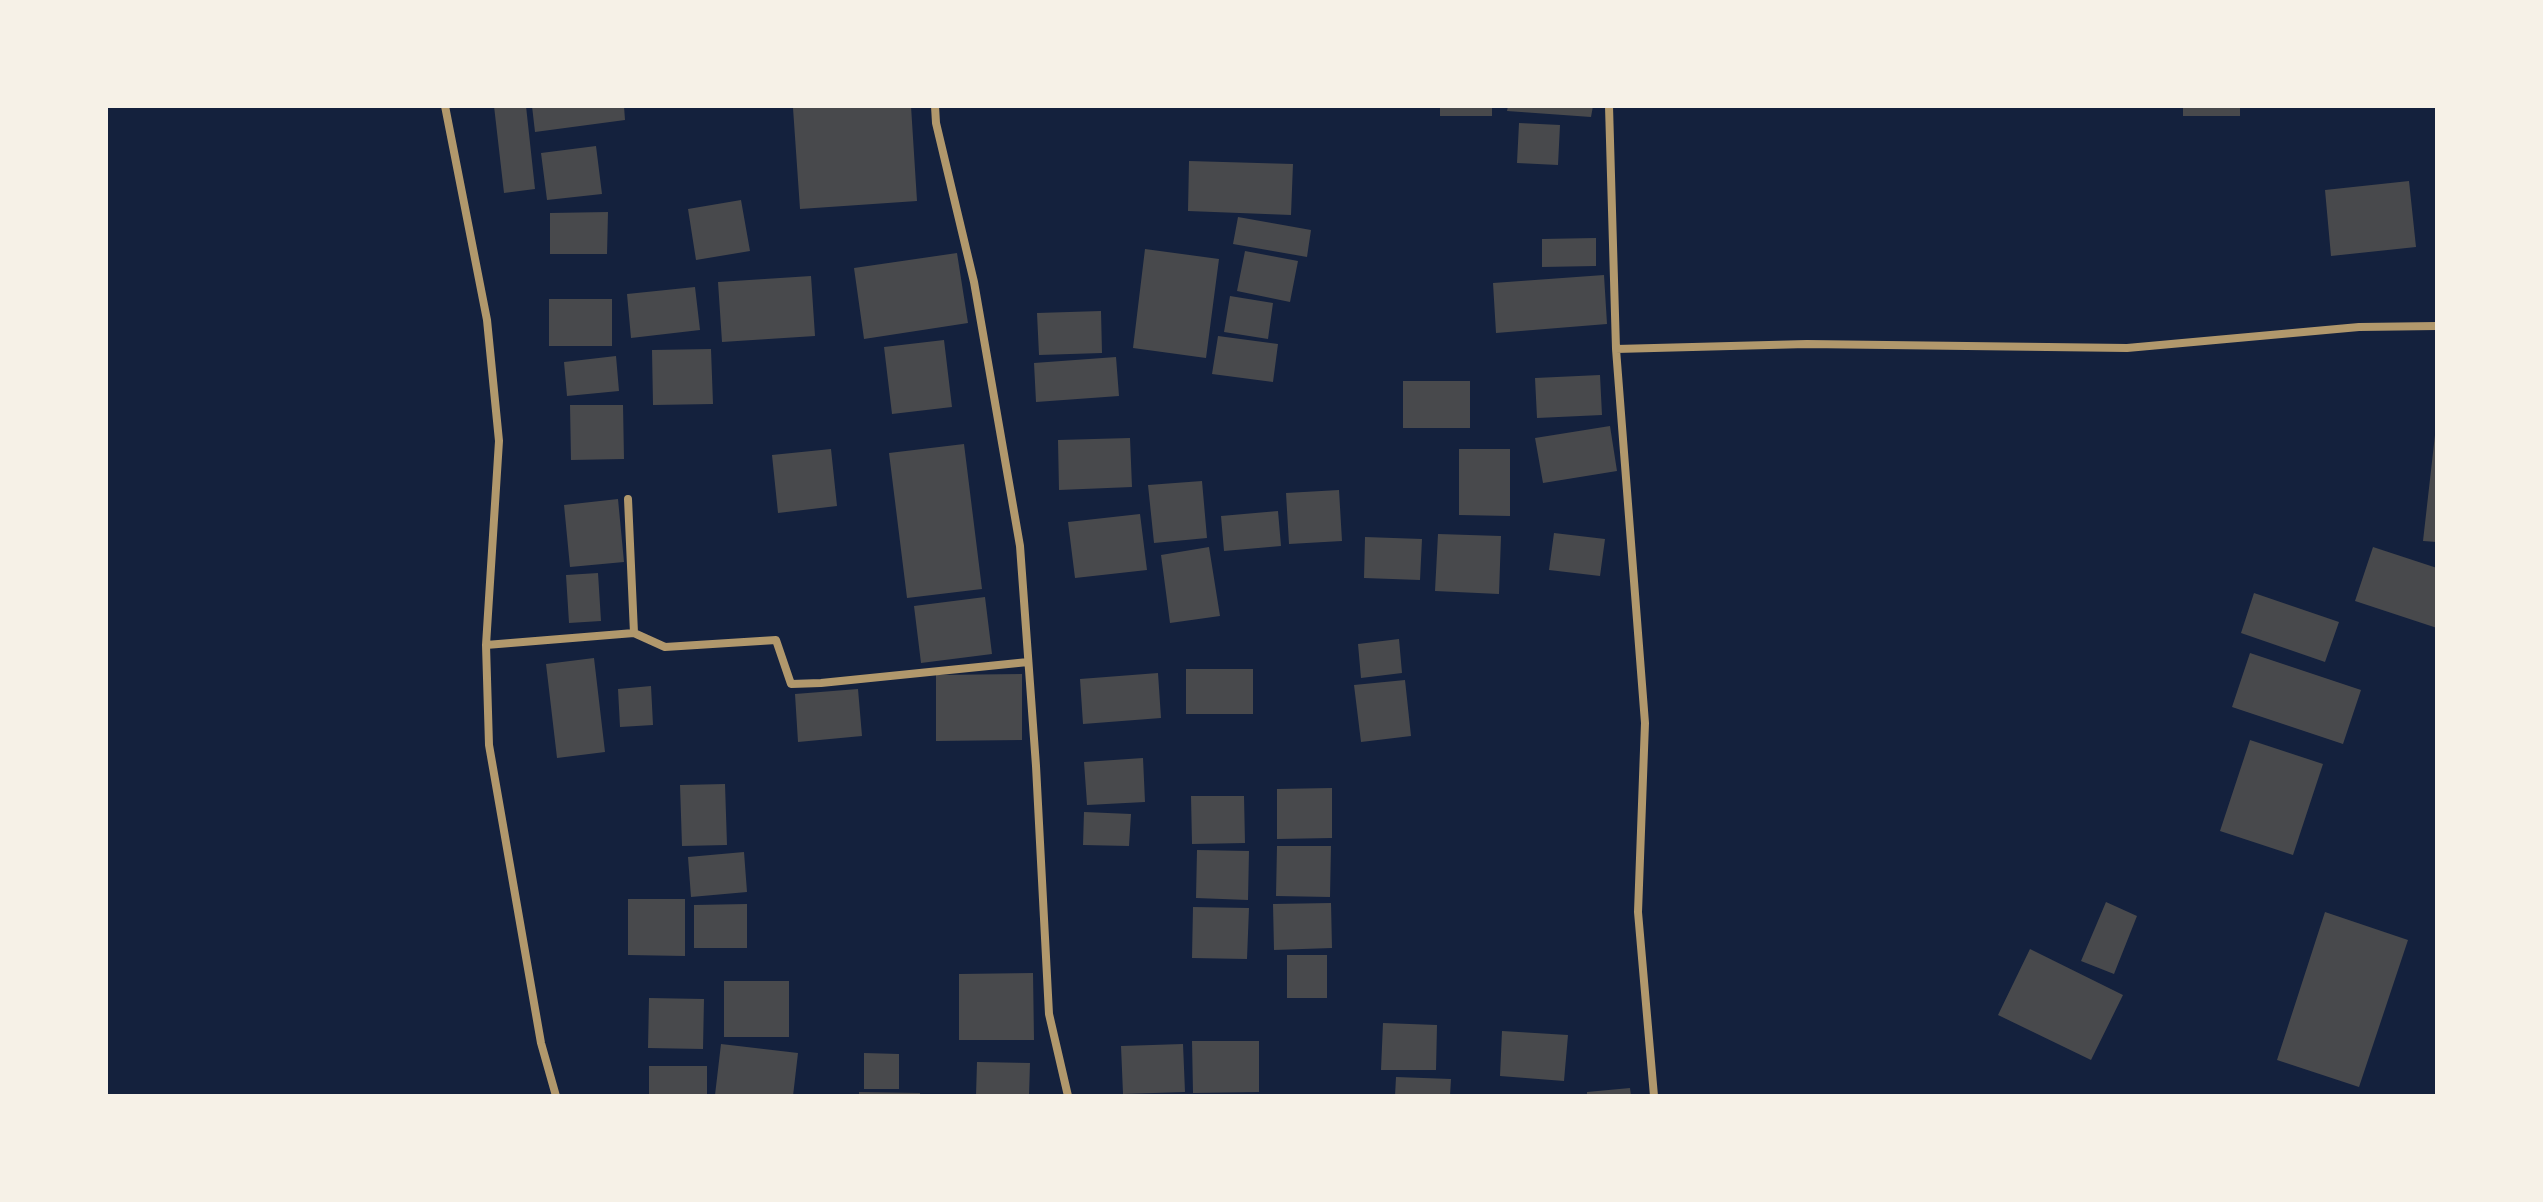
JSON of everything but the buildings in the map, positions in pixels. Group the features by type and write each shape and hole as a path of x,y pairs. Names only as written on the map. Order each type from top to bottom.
{"street":[{"path":"445,106 487,320 499,441 486,645 489,745 541,1043 556,1096"},
{"path":"935,106 936,123 974,282 1020,546 1049,1014 1068,1096"},
{"path":"1609,106 1616,349 1645,723 1638,912 1654,1096"},
{"path":"1616,349 1807,344 2127,348 2359,327 2437,326"},
{"path":"628,499 634,633"},
{"path":"486,645 634,633 665,647 776,640 791,684 1028,662"}]}
